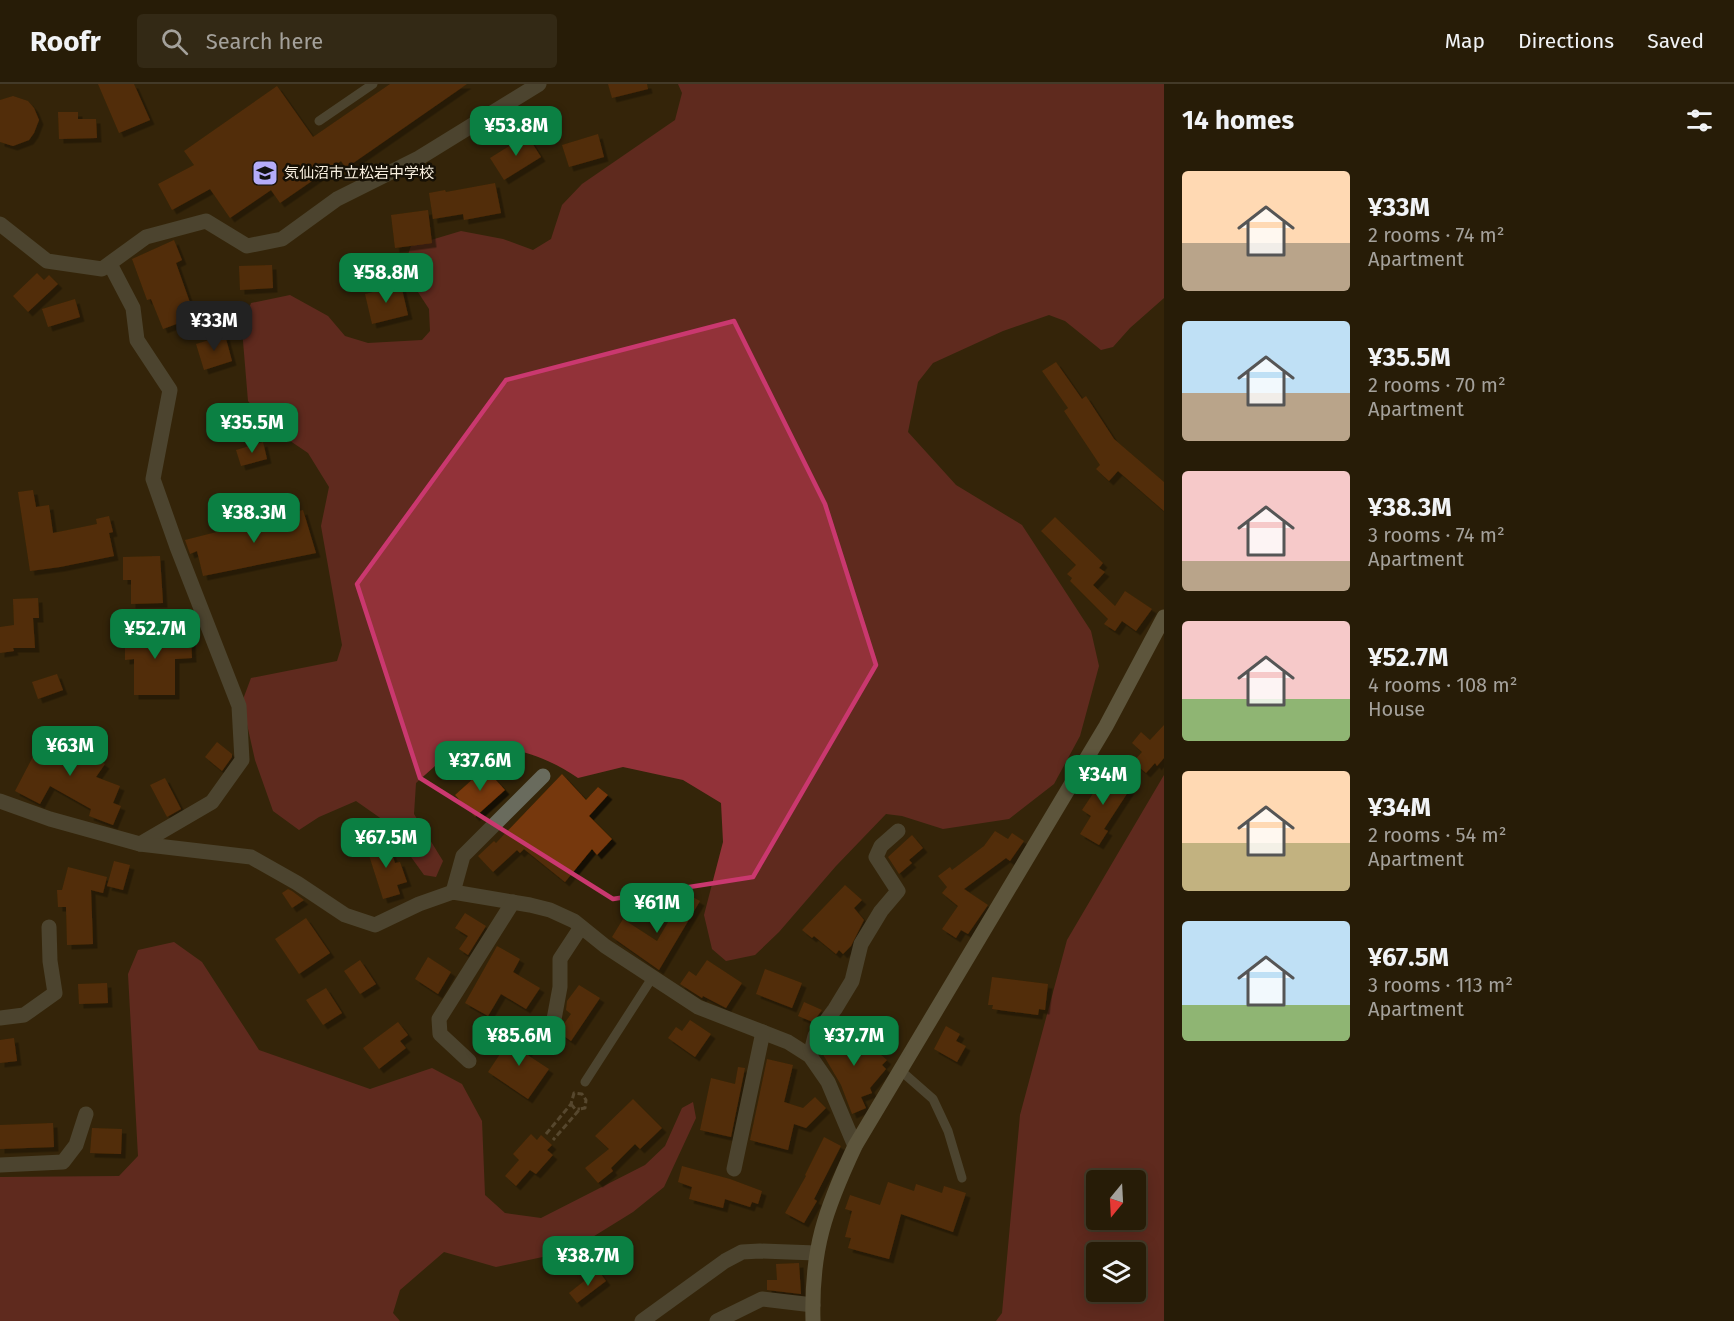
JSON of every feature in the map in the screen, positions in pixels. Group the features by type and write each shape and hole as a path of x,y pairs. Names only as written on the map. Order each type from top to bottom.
{"street":[{"path":"0,224 47,261 102,269 146,237 206,221 247,246 282,239 337,199 419,158 539,84"},
{"path":"110,264 133,308 137,340 170,390 153,479 239,706 242,760 212,802 140,844"},
{"path":"717,1321 762,1299 813,1313 816,1253 831,1197 855,1146 1106,726 1164,617"},
{"path":"453,892 463,856 543,776"},
{"path":"0,801 50,819 140,844 251,857 297,883 345,915 375,925 419,904 453,892 550,910 574,921 605,946 698,1007 788,1042 810,1056 828,1082 855,1146"},
{"path":"810,1056 815,1036 836,1009 852,981 861,945 881,911 898,891 876,857 881,846 898,831"},
{"path":"470,1061 440,1034 439,1019 513,902"},
{"path":"0,1018 24,1015 55,993 50,961 49,927"},
{"path":"550,1041 560,987 560,959 581,927"},
{"path":"734,1169 763,1032"},
{"path":"0,1165 63,1162 76,1145 86,1114"},
{"path":"642,1321 725,1261 742,1252 816,1253"}],"lane":[{"path":"319,121 374,84"},
{"path":"585,1082 652,978"},
{"path":"900,1070 933,1099 948,1131 962,1178"}],"path":[{"path":"546,1134 571,1104 574,1093 582,1094 586,1100 585,1108 580,1109 553,1140"},
{"path":"571,1104 580,1109"}],"highlighted area":[{"path":"734,321 825,504 876,665 753,877 613,899 420,778 357,584 506,380"}],"shaded area":[{"path":"678,84 1164,84 1164,298 1130,328 1113,347 1101,350 1065,321 1049,315 1003,331 933,363 918,382 908,432 956,485 1022,525 1091,631 1099,666 1080,736 1054,784 1009,819 943,829 902,816 886,814 836,866 779,932 755,955 726,961 712,949 704,915 723,842 721,803 683,780 623,767 578,778 536,756 463,741 416,783 414,814 443,861 436,877 424,875 386,822 356,801 319,817 299,830 273,811 255,760 242,702 251,678 337,661 342,645 321,526 329,487 308,453 274,430 248,401 242,329 251,303 290,295 328,316 345,336 368,343 422,340 430,331 429,309 403,269 411,246 461,231 503,239 533,250 551,239 562,205 582,184 675,120 682,93"},
{"path":"1164,775 1164,1321 996,1321 1002,1313 1020,1115 1067,940"},
{"path":"174,942 202,962 259,1050 370,1089 432,1068 462,1084 482,1121 485,1195 505,1213 541,1218 645,1165 665,1146 682,1108 693,1102 696,1118 664,1187 633,1212 570,1251 496,1267 444,1252 400,1290 393,1313 400,1321 0,1321 0,1177 119,1176 138,1156 128,974 138,950"}],"building":[{"path":"98,84 134,84 150,120 119,133"},
{"path":"390,84 467,84 346,168 341,161 280,203 271,190 230,218 210,189 172,210 158,184 194,165 184,151 277,86 313,137"},
{"path":"608,84 647,84 648,89 612,98"},
{"path":"13,96 28,101 39,120 29,140 13,146 0,142 0,100"},
{"path":"58,112 78,112 78,119 96,119 97,138 59,139"},
{"path":"598,134 604,157 569,167 562,145"},
{"path":"527,135 541,157 504,180 490,158"},
{"path":"495,183 501,213 464,220 463,214 433,219 429,193"},
{"path":"428,210 432,243 395,248 391,215"},
{"path":"174,240 182,260 176,263 195,317 163,329 151,299 147,300 132,259"},
{"path":"272,265 273,288 240,290 239,266"},
{"path":"37,273 44,280 49,275 58,284 28,312 13,296"},
{"path":"401,285 408,315 372,324 365,294"},
{"path":"75,299 80,317 48,327 42,309"},
{"path":"225,335 232,361 204,370 196,344"},
{"path":"1056,362 1082,399 1086,396 1114,439 1164,482 1164,511 1118,471 1109,481 1096,469 1100,465 1064,411 1068,408 1042,371"},
{"path":"263,442 267,459 241,466 236,450"},
{"path":"33,490 36,507 49,505 53,533 97,524 96,519 109,516 113,532 109,533 114,556 30,571 18,492"},
{"path":"303,510 316,553 203,576 197,551 190,554 185,540"},
{"path":"1055,517 1103,563 1099,568 1105,572 1093,585 1115,606 1125,591 1152,609 1136,631 1122,621 1115,631 1104,624 1108,619 1070,581 1072,578 1067,574 1076,565 1041,531"},
{"path":"160,556 163,603 131,604 131,580 123,580 123,557"},
{"path":"38,598 39,618 33,618 35,648 13,648 14,651 0,653 0,627 14,625 13,599"},
{"path":"125,626 141,626 141,634 178,632 178,638 191,638 192,658 175,659 175,695 134,695 134,659 125,660"},
{"path":"57,674 63,690 38,699 32,682"},
{"path":"1164,725 1164,758 1157,766 1155,763 1146,773 1133,762 1142,752 1132,743 1141,732 1150,740"},
{"path":"55,726 75,738 73,742 105,764 96,777 120,786 113,803 121,806 113,825 89,816 91,809 50,786 40,804 15,791 38,747 41,748"},
{"path":"217,742 232,754 222,771 205,757"},
{"path":"485,768 505,790 475,817 455,795"},
{"path":"1103,771 1130,789 1104,829 1108,831 1099,845 1080,834 1091,816 1082,810 1096,789 1092,787"},
{"path":"562,774 586,800 598,787 608,795 589,816 612,839 597,855 592,849 565,882 524,849 520,853 517,850 493,872 478,856 494,841 496,843"},
{"path":"165,778 181,809 167,817 150,785"},
{"path":"995,831 1008,839 1012,833 1024,841 1010,861 1006,858 964,889 988,905 968,934 961,930 956,938 942,929 958,906 942,893 947,887 938,876 950,867 952,870 984,846"},
{"path":"912,835 923,848 909,860 912,863 899,874 888,857"},
{"path":"387,839 395,863 400,862 407,882 397,885 400,894 383,899 366,846"},
{"path":"114,861 130,865 123,890 107,886"},
{"path":"68,867 107,877 103,893 91,890 93,944 67,945 66,907 58,907 57,890 62,890"},
{"path":"845,885 862,900 854,908 864,920 851,946 843,954 839,950 836,954 814,936 812,938 802,930"},
{"path":"288,889 304,900 292,908 282,893"},
{"path":"685,893 700,901 659,970 612,937 623,919 657,941"},
{"path":"465,913 486,926 468,955 459,949 468,936 455,928"},
{"path":"306,918 330,953 299,974 275,939"},
{"path":"497,946 520,959 513,972 540,988 526,1009 501,994 488,1016 465,1003"},
{"path":"428,957 451,972 438,994 415,979"},
{"path":"360,960 376,984 360,994 344,971"},
{"path":"707,960 742,983 726,1008 703,996 702,998 680,984 689,971 696,976"},
{"path":"765,969 802,983 792,1008 756,994"},
{"path":"992,977 1048,984 1045,1010 1039,1009 1038,1015 992,1009 993,1005 988,1005"},
{"path":"107,983 108,1003 79,1004 78,984"},
{"path":"579,985 600,998 571,1041 561,1034 563,1025 571,1014 566,1010 567,1001"},
{"path":"326,988 342,1013 323,1025 306,1000"},
{"path":"804,1002 822,1010 813,1022 798,1016"},
{"path":"690,1020 711,1034 695,1057 668,1038 676,1027 682,1031"},
{"path":"398,1022 408,1035 400,1041 406,1048 379,1069 363,1048"},
{"path":"946,1026 960,1034 956,1041 966,1046 957,1062 934,1049"},
{"path":"852,1030 887,1060 882,1065 886,1069 870,1088 872,1093 861,1097 866,1108 852,1114 841,1085 821,1051 823,1045"},
{"path":"514,1033 532,1045 526,1054 549,1069 528,1099 488,1072"},
{"path":"14,1038 17,1061 0,1063 0,1040"},
{"path":"767,1059 793,1065 784,1102 803,1108 815,1097 826,1108 806,1128 794,1124 788,1150 750,1140"},
{"path":"738,1067 745,1068 731,1137 700,1130 711,1078 735,1084"},
{"path":"633,1099 662,1128 640,1149 635,1144 611,1168 613,1171 598,1183 585,1168 609,1149 595,1136"},
{"path":"53,1123 54,1147 0,1149 0,1125"},
{"path":"92,1128 122,1129 121,1154 90,1153"},
{"path":"531,1134 537,1140 541,1135 552,1145 547,1150 553,1155 536,1174 530,1170 516,1186 505,1176 519,1160 513,1154"},
{"path":"824,1137 841,1146 814,1199 817,1201 804,1223 785,1213"},
{"path":"682,1166 730,1179 762,1191 758,1204 752,1202 750,1207 725,1199 723,1208 689,1199 692,1187 678,1182"},
{"path":"888,1182 914,1191 916,1184 942,1193 944,1186 966,1193 953,1232 901,1214 889,1259 848,1248 851,1238 845,1237 852,1211 845,1209 850,1195 880,1205"},
{"path":"799,1263 801,1294 767,1290 767,1280 777,1280 776,1264"},
{"path":"598,1270 606,1281 577,1303 569,1293"}],"place":[{"name":"気仙沼市立松岩中学校","path":"265,173"}]}
